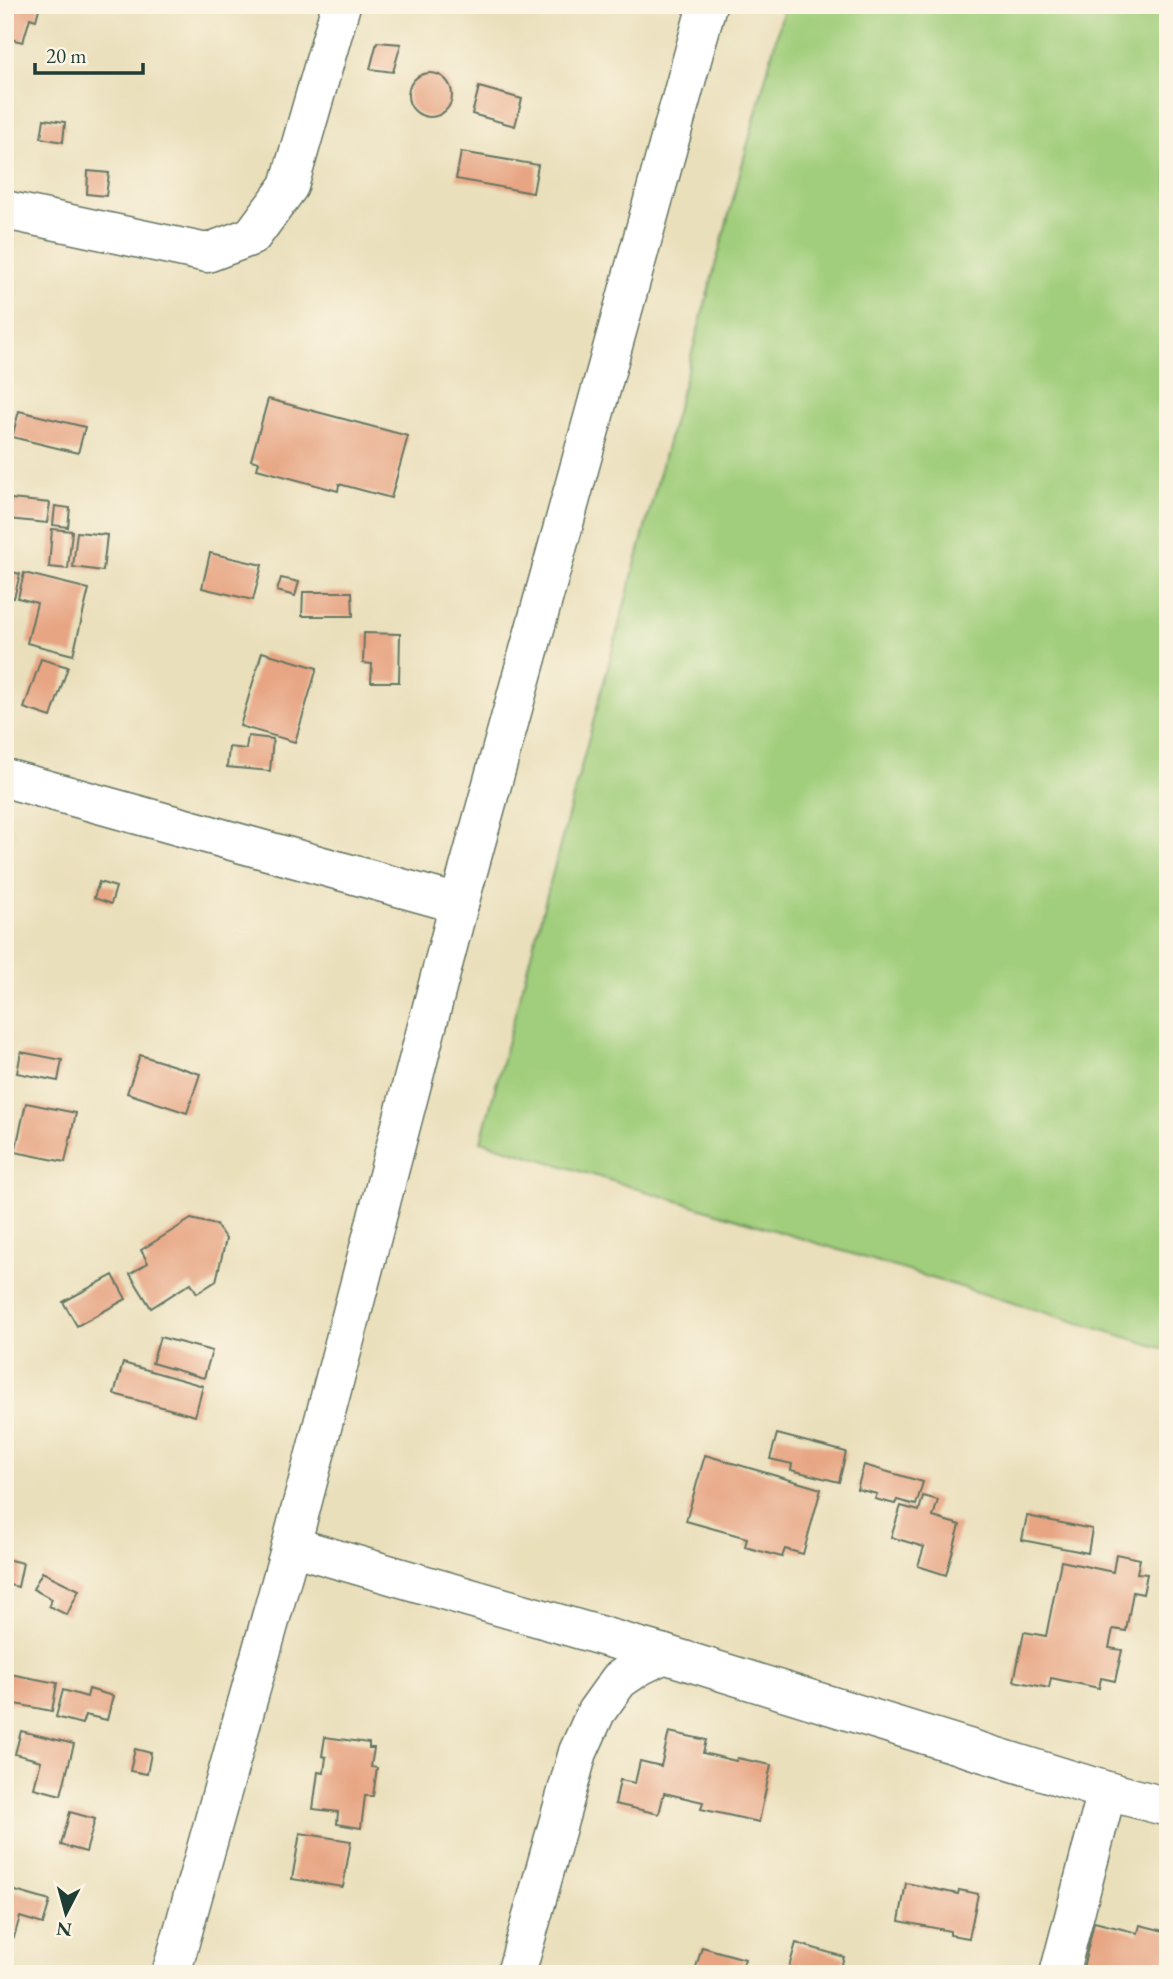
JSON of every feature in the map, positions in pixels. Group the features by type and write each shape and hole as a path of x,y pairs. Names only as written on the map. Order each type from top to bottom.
{"street":[{"path":"5,210 207,253 252,236 289,186 341,5"},
{"path":"171,1974 291,1546 458,904 707,5"},
{"path":"5,778 458,904"},
{"path":"291,1546 664,1654 1107,1791 1168,1807"},
{"path":"516,1974 578,1752 596,1712 619,1680 664,1654"},
{"path":"1059,1974 1107,1791"}],"green space":[{"path":"785,5 1168,5 1168,1350 481,1141"}],"building":[{"path":"5,5 40,5 36,20 30,18 23,42 5,38"},
{"path":"377,42 401,44 393,72 370,69"},
{"path":"430,73 439,74 446,79 451,86 451,104 446,111 439,116 430,117 421,116 414,111 409,104 408,95 409,86 414,79 421,74"},
{"path":"479,87 522,99 515,126 472,114"},
{"path":"44,119 65,122 63,142 41,138"},
{"path":"461,152 538,165 533,193 456,179"},
{"path":"88,171 109,173 106,196 87,194"},
{"path":"268,399 408,436 391,498 339,484 338,491 257,469 259,462 251,460"},
{"path":"19,411 85,427 78,453 12,437"},
{"path":"11,499 50,503 47,523 8,519"},
{"path":"55,506 70,508 68,527 53,525"},
{"path":"52,529 72,531 68,569 49,567"},
{"path":"77,532 107,535 103,571 73,567"},
{"path":"210,553 262,565 253,600 202,588"},
{"path":"5,570 20,574 14,598 5,596"},
{"path":"24,573 89,589 73,655 27,643 37,603 18,598"},
{"path":"281,578 299,582 295,596 277,591"},
{"path":"303,592 352,592 353,616 302,616"},
{"path":"364,633 400,634 399,682 371,682 372,664 363,663"},
{"path":"262,652 317,668 295,742 240,726"},
{"path":"41,659 68,667 51,717 24,708"},
{"path":"248,736 273,739 270,771 227,767 229,747 246,749"},
{"path":"99,882 116,887 111,904 94,898"},
{"path":"21,1052 62,1060 58,1081 17,1073"},
{"path":"140,1055 200,1074 187,1113 127,1093"},
{"path":"26,1103 76,1113 65,1162 15,1152"},
{"path":"191,1219 216,1225 226,1239 216,1281 197,1293 191,1283 151,1308 130,1274 148,1263 141,1250"},
{"path":"113,1275 126,1299 77,1326 63,1302"},
{"path":"160,1337 212,1351 204,1378 152,1363"},
{"path":"123,1363 203,1386 195,1416 114,1394"},
{"path":"777,1434 846,1452 839,1482 791,1470 792,1464 770,1459"},
{"path":"705,1455 821,1489 803,1554 785,1549 782,1557 745,1547 747,1538 686,1521"},
{"path":"864,1465 923,1482 916,1505 897,1500 895,1504 875,1499 877,1494 857,1489"},
{"path":"923,1496 938,1500 933,1517 960,1525 946,1575 918,1566 924,1547 891,1537 901,1506 919,1511"},
{"path":"1027,1516 1092,1529 1088,1553 1022,1540"},
{"path":"1116,1554 1140,1559 1137,1573 1147,1574 1143,1594 1133,1592 1126,1631 1113,1629 1109,1648 1122,1650 1115,1681 1101,1678 1099,1688 1051,1678 1049,1688 1014,1681 1024,1632 1046,1636 1061,1561 1113,1572"},
{"path":"5,1559 23,1563 18,1587 5,1584"},
{"path":"42,1572 79,1590 67,1615 49,1606 52,1599 33,1589"},
{"path":"5,1673 57,1683 52,1711 5,1702"},
{"path":"89,1689 113,1696 107,1720 85,1715 82,1724 56,1717 63,1690 87,1697"},
{"path":"21,1731 74,1744 61,1795 34,1788 41,1761 15,1754"},
{"path":"669,1732 706,1740 703,1753 736,1761 737,1758 771,1765 759,1822 701,1809 703,1802 664,1793 659,1814 615,1804 620,1780 635,1783 640,1761 661,1766"},
{"path":"325,1737 369,1743 369,1748 374,1748 371,1767 377,1768 373,1796 365,1796 361,1828 337,1824 338,1812 313,1809 318,1772 324,1773 326,1757 322,1756"},
{"path":"135,1749 151,1753 147,1774 130,1771"},
{"path":"70,1812 95,1819 86,1852 61,1845"},
{"path":"300,1833 351,1841 343,1887 292,1879"},
{"path":"906,1883 958,1894 959,1890 978,1894 969,1938 950,1935 950,1931 899,1921"},
{"path":"5,1888 50,1901 43,1924 20,1917 14,1937 5,1934"},
{"path":"1094,1922 1138,1933 1140,1925 1168,1932 1168,1951 1162,1974 1082,1973"},
{"path":"796,1943 844,1957 839,1974 787,1974"},
{"path":"702,1947 745,1959 740,1974 694,1974"}]}
